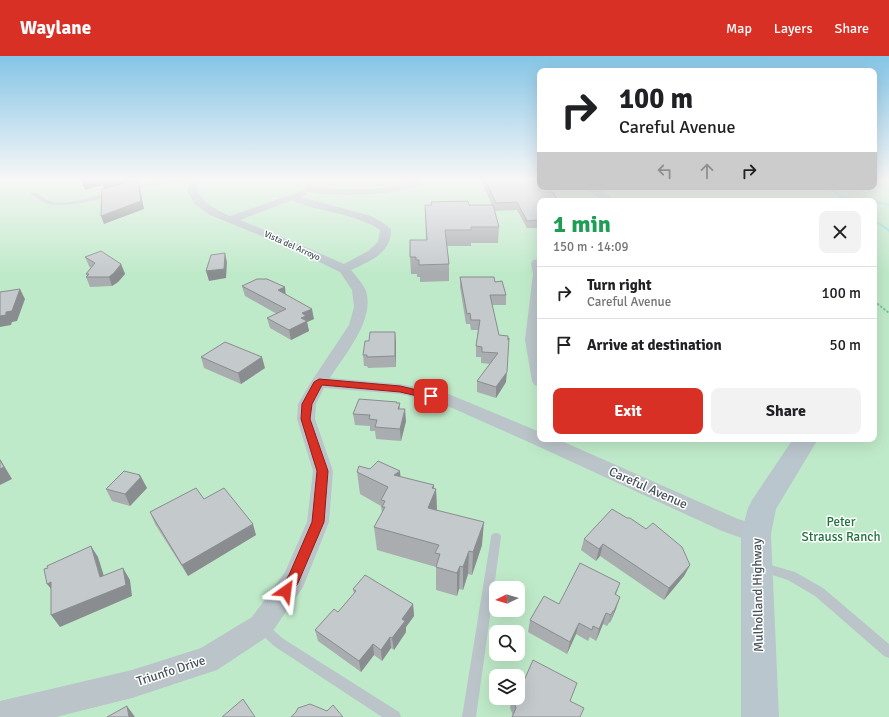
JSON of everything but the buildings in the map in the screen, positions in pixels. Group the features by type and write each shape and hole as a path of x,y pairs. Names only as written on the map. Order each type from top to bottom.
{"main road":[{"name":"Mulholland Highway","path":"760,717 756,534 762,508 804,442"}],"street":[{"name":"Vista del Arroyo","path":"211,211 229,220 290,244 344,269"},
{"path":"229,220 253,211"},
{"path":"340,211 361,215 374,220 385,229 386,237 384,244 375,251 344,269"},
{"name":"Triunfo Drive","path":"0,716 132,684 207,660 261,626 294,579 318,522 323,471 306,419 307,404 319,382 356,325 361,307 359,290 344,269"},
{"path":"537,296 533,340 537,363"},
{"name":"Careful Avenue","path":"319,382 400,389 446,399 537,437"},
{"name":"Careful Avenue","path":"548,442 730,525 756,534"}],"lane":[{"path":"469,717 475,688 496,537"},
{"path":"757,566 792,576 819,592 889,652"},
{"path":"261,626 278,642 394,717"}],"path":[{"path":"877,303 889,313"}],"green space":[{"name":"Peter Strauss Ranch","path":"0,211 537,211 537,442 877,442 877,211 889,211 889,717 0,717"}],"waterway":[{"path":"877,222 889,231"}],"route":[{"path":"286,591 294,579 318,522 323,471 306,419 307,404 319,382 400,389 431,396"}]}
